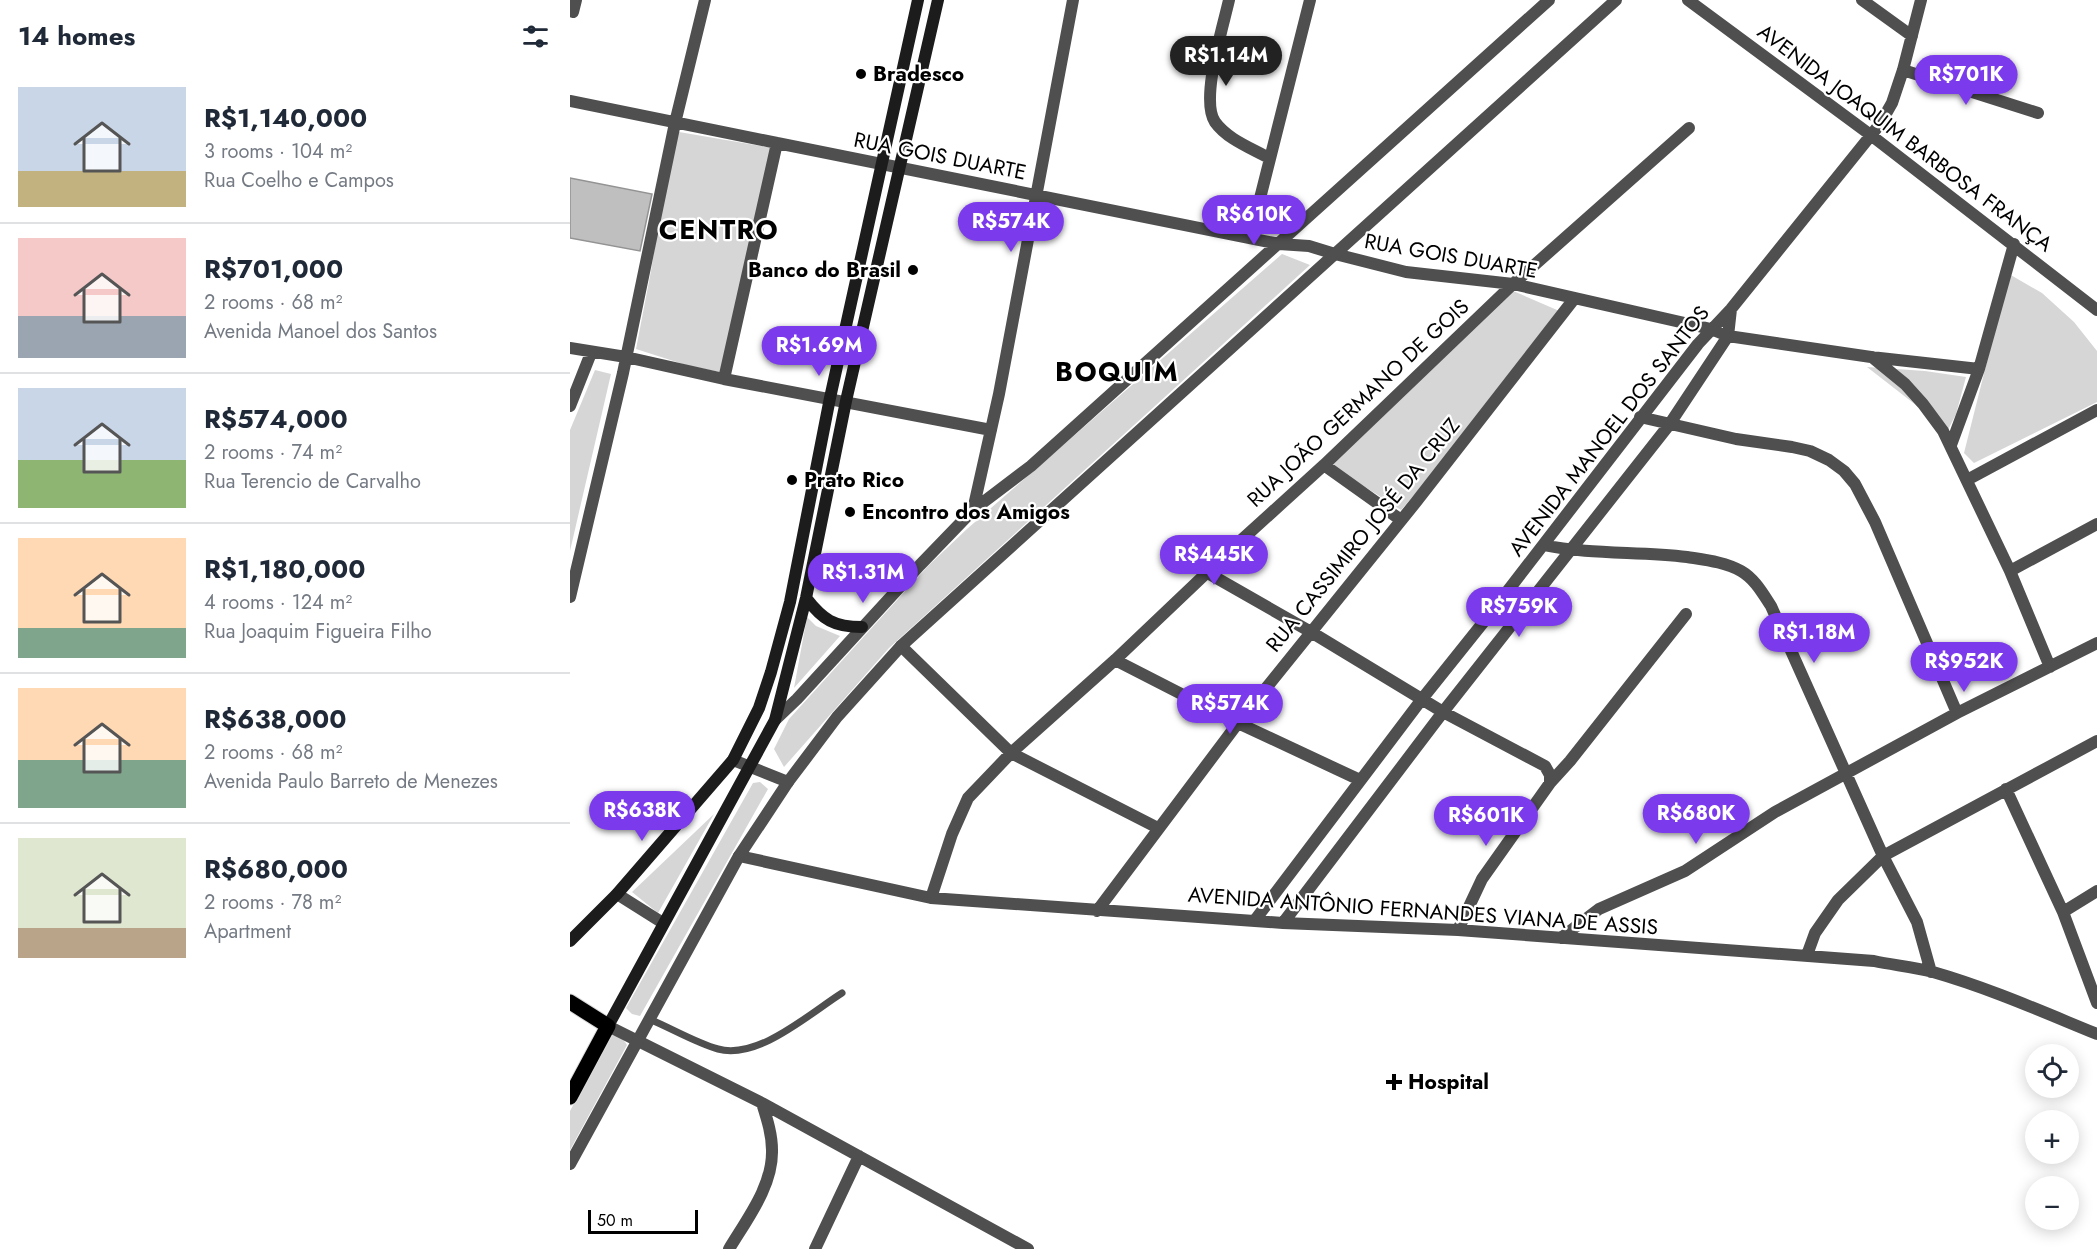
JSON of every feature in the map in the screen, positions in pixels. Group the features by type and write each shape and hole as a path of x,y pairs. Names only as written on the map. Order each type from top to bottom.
{"main road":[{"path":"570,941 617,894 732,760 759,708 790,602 830,398 918,0"},
{"path":"570,1097 775,720 806,598 846,401 938,0"},
{"path":"806,598 816,611 830,621 846,627 862,627"},
{"path":"570,1002 608,1026"}],"street":[{"path":"570,597 626,357 675,123 705,0"},
{"path":"974,510 1038,194 1072,0"},
{"path":"1229,0 1209,93 1210,111 1215,122 1225,132 1269,158"},
{"path":"1250,238 1310,0"},
{"path":"775,720 974,510 1031,466 1549,0"},
{"path":"570,1164 739,856 788,782 837,717 901,646 1616,0"},
{"name":"AVENIDA JOAQUIM BARBOSA FRANÇA","path":"1688,0 1872,136 2097,310"},
{"path":"1863,0 1912,36"},
{"name":"AVENIDA MANOEL DOS SANTOS","path":"1255,920 1640,417 1872,136 1892,103 1922,0"},
{"path":"1903,70 2038,113"},
{"name":"RUA GOIS DUARTE","path":"570,101 1279,244 1309,246 1406,272 1512,284 1711,329 1728,336 1871,357 1979,369"},
{"name":"RUA JOÃO GERMANO DE GOIS","path":"931,898 952,834 968,798 1011,753 1115,660 1206,572 1324,465 1512,284 1689,128"},
{"path":"724,379 777,143"},
{"path":"1951,445 1979,369 2014,244"},
{"name":"RUA CASSIMIRO JOSÉ DA CRUZ","path":"1097,911 1238,723 1574,299"},
{"name":"AVENIDA MANOEL DOS SANTOS","path":"1283,923 1443,711 1669,425 1728,336 1731,309"},
{"path":"570,348 626,357 724,379 991,430"},
{"path":"570,406 591,352"},
{"path":"1871,357 1905,384 1923,404 1951,445 2010,571 2050,667"},
{"path":"1966,480 2097,410"},
{"path":"1640,417 1736,439 1810,451 1829,460 1844,471 1855,484 1875,522 1957,713"},
{"path":"1324,465 1401,519"},
{"path":"2010,571 2097,525"},
{"path":"1544,545 1568,550 1670,555 1726,564 1743,572 1760,588 1771,606 1883,856 1917,922 1931,972"},
{"path":"1206,572 1422,699 1545,766 1550,775 1550,783"},
{"path":"1458,930 1482,879 1550,783 1686,614"},
{"path":"1560,938 1599,909 1685,871 1775,812 1847,772 1957,713 2097,643"},
{"path":"901,646 1011,753 1158,828"},
{"path":"1115,660 1238,723 1360,780"},
{"path":"1807,955 1815,933 1838,900 1883,856 2097,741"},
{"path":"732,760 788,782"},
{"path":"2006,789 2063,912 2097,1004"},
{"name":"AVENIDA ANTÔNIO FERNANDES VIANA DE ASSIS","path":"739,856 931,898 1283,923 1458,930 1874,961 1931,972 2007,997 2097,1034"},
{"path":"2063,912 2097,891"},
{"path":"617,894 663,923"},
{"path":"608,1026 762,1103 1028,1249"},
{"path":"729,1249 765,1186 771,1166 771,1140 762,1103"},
{"path":"815,1249 860,1156"}],"lane":[{"path":"649,1019 717,1049 734,1051 754,1047 782,1032 842,993"}],"shaded area":[{"path":"674,125 679,132 778,149 729,374 686,365 636,349"},
{"path":"1282,254 1310,265 889,648 784,767 774,749 789,719 928,566 967,529"},
{"path":"2009,274 2042,293 2074,322 2097,351 2097,402 1974,463 1964,453"},
{"path":"1511,290 1564,313 1486,413 1401,510 1328,463"},
{"path":"1867,367 1925,371 1966,377 1956,414 1948,430"},
{"path":"595,370 611,374 570,551 570,430"},
{"path":"807,617 816,626 840,636 794,688"},
{"path":"760,782 768,789 640,1016 632,1014 626,1008 753,783"},
{"path":"714,814 658,913 632,892"},
{"path":"611,1035 620,1037 627,1045 570,1150 570,1111"}],"building":[{"path":"570,178 652,194 640,251 570,238"}],"place":[{"name":"Bradesco","path":"861,74"},
{"name":"Banco do Brasil","path":"913,270"},
{"name":"Prato Rico","path":"792,480"},
{"name":"Encontro dos Amigos","path":"850,512"},
{"name":"Hospital","path":"1394,1082"}],"district":[{"name":"CENTRO","path":"719,229"},
{"name":"BOQUIM","path":"1117,371"}]}
